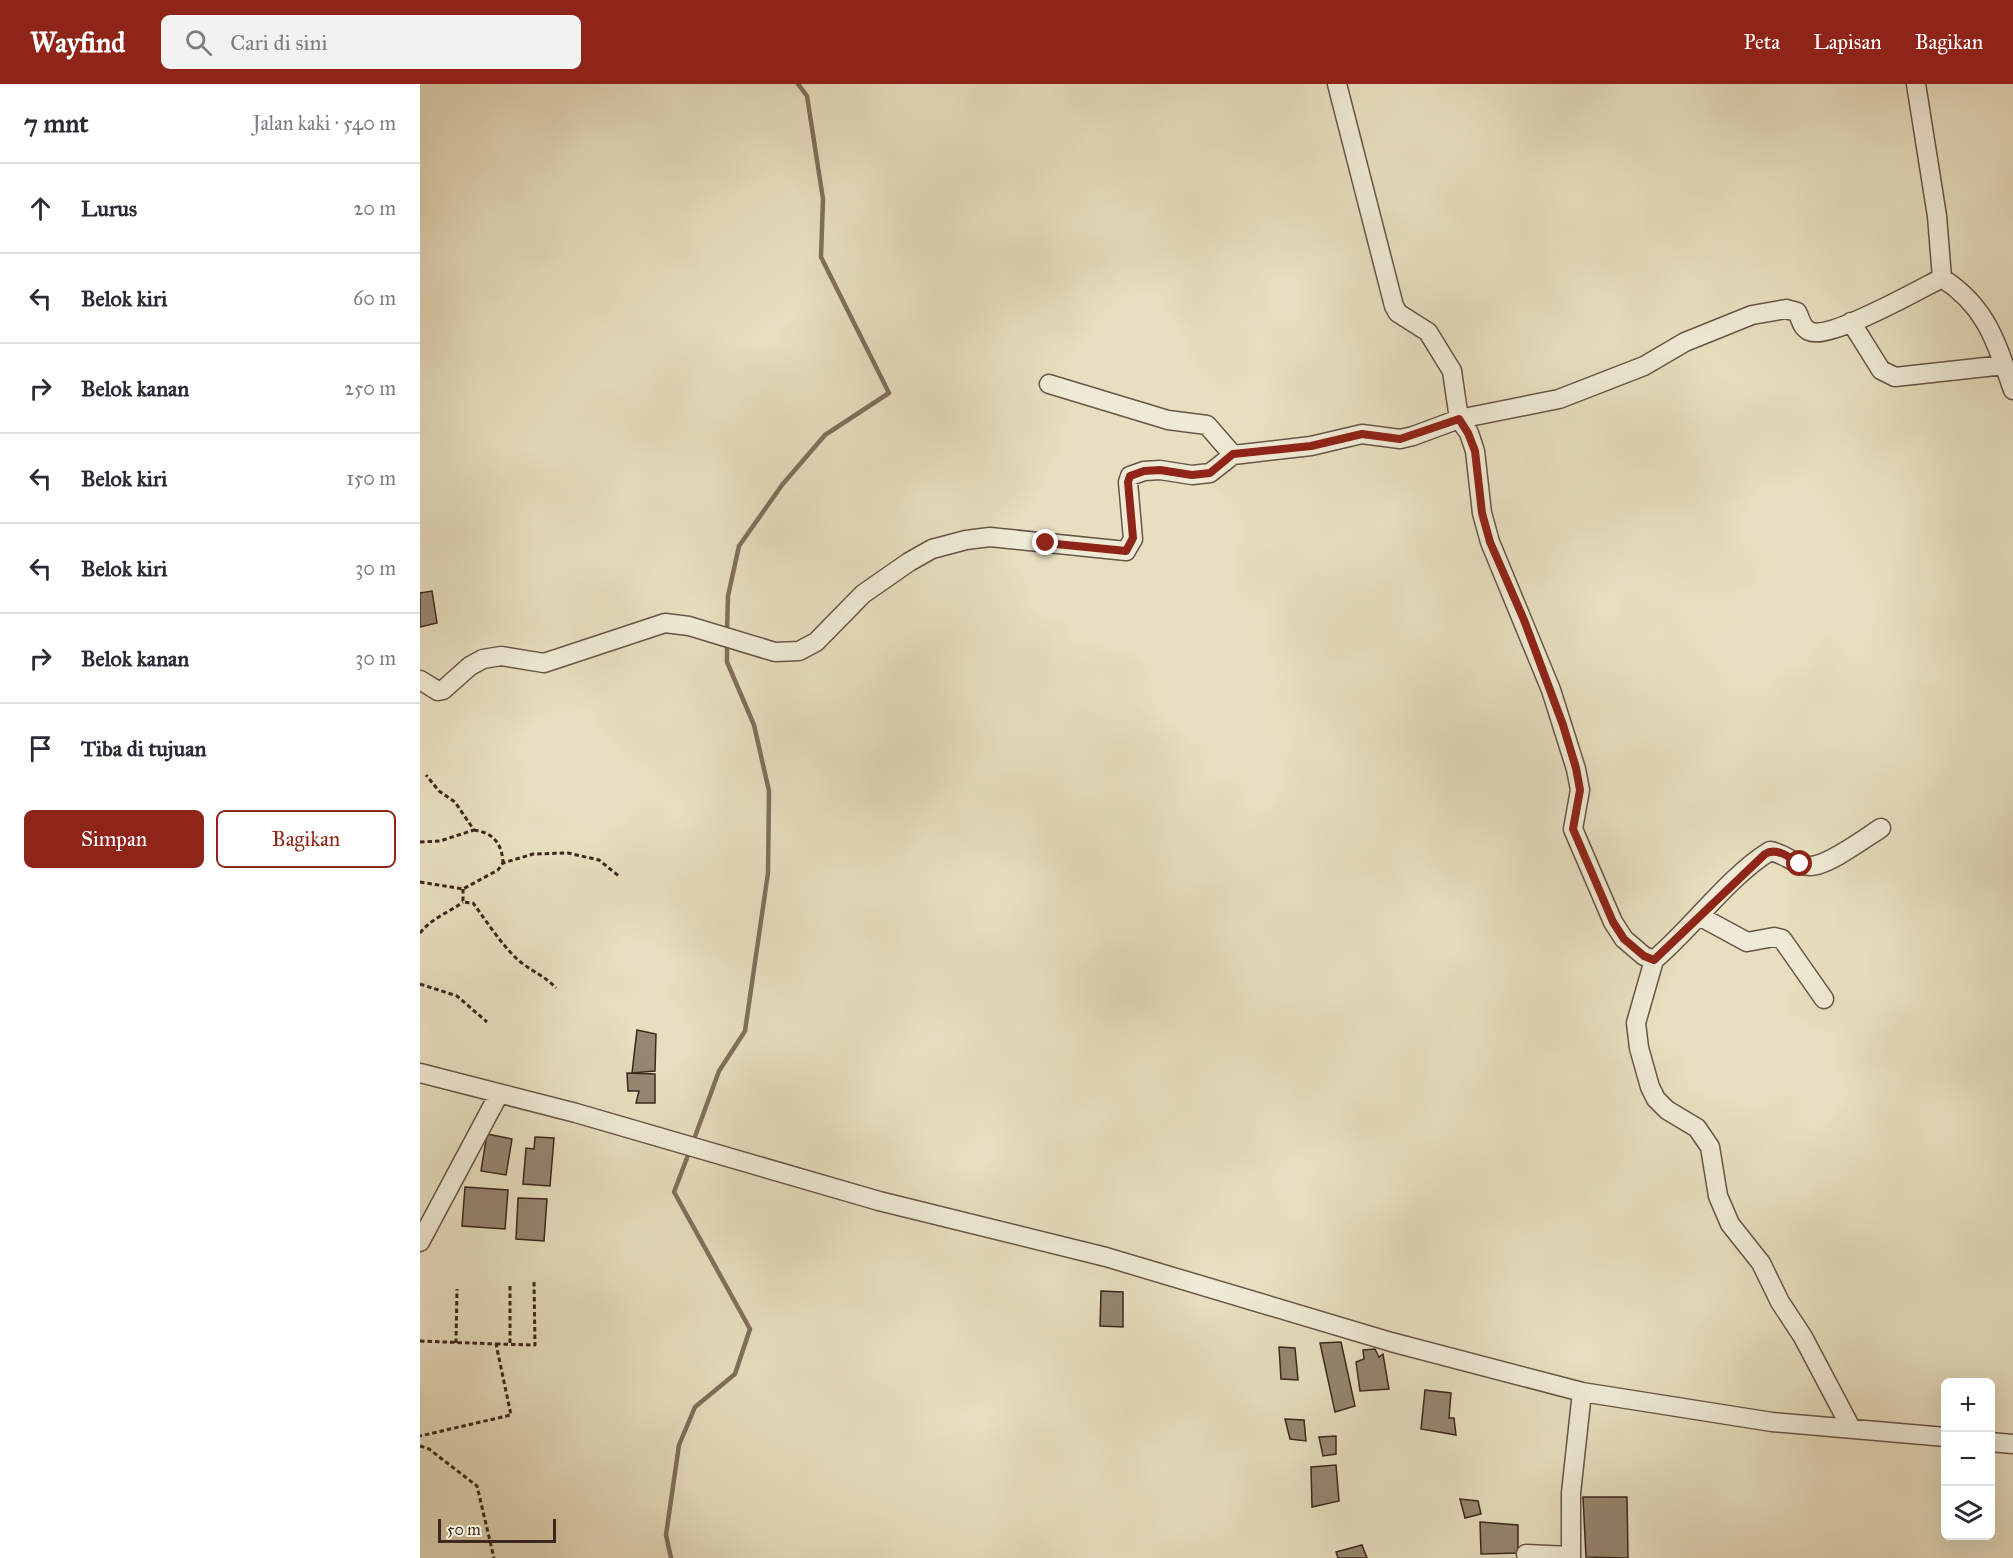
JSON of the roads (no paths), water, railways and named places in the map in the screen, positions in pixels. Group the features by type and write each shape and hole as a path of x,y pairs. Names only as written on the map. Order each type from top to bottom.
{"street":[{"path":"1337,84 1394,306 1398,313 1428,332 1440,347 1452,371 1459,419 1475,451 1482,513 1490,542 1524,620 1563,725 1576,768 1580,790 1573,829 1613,922 1624,939 1644,956 1654,960"},
{"path":"1916,84 1936,216 1942,278 1963,293 1988,323 2013,390"},
{"path":"420,680 438,691 483,658 501,656 544,663 665,623 689,626 775,652 799,651 816,642 863,594 932,549 966,540 990,537 1126,551 1133,538 1128,509 1128,482 1130,476 1144,471 1160,470 1192,475 1210,473 1233,454 1311,446 1362,434 1400,439 1459,419 1559,399 1644,366 1685,342 1752,315 1786,309 1797,312 1803,327 1811,333 1821,332 1901,301 1942,278"},
{"path":"1851,322 1881,370 1895,377 2004,365"},
{"path":"1049,384 1168,420 1207,425 1233,454"},
{"path":"1851,1428 1761,1263 1730,1224 1718,1196 1710,1147 1697,1128 1667,1110 1656,1099 1650,1087 1639,1048 1636,1023 1654,960 1701,917 1737,878 1770,851 1810,866 1821,863 1881,828"},
{"path":"1701,917 1747,942 1774,937 1782,939 1824,999"},
{"path":"420,1073 681,1143 879,1201 1106,1257 1391,1342 1582,1392 1718,1415 1941,1437"},
{"path":"420,1242 499,1094"},
{"path":"1526,1554 1570,1557 1570,1493 1582,1392"},
{"path":"1995,1442 2013,1444"}],"waterway":[{"path":"727,632 728,596 739,546 782,485 825,435 889,393 821,257 823,199 807,96 798,84"},
{"path":"693,1142 719,1071 745,1031 768,873 769,791 754,725 727,662 727,641"},
{"path":"671,1558 666,1535 679,1445 695,1407 735,1374 750,1329 674,1192 690,1150"}]}
